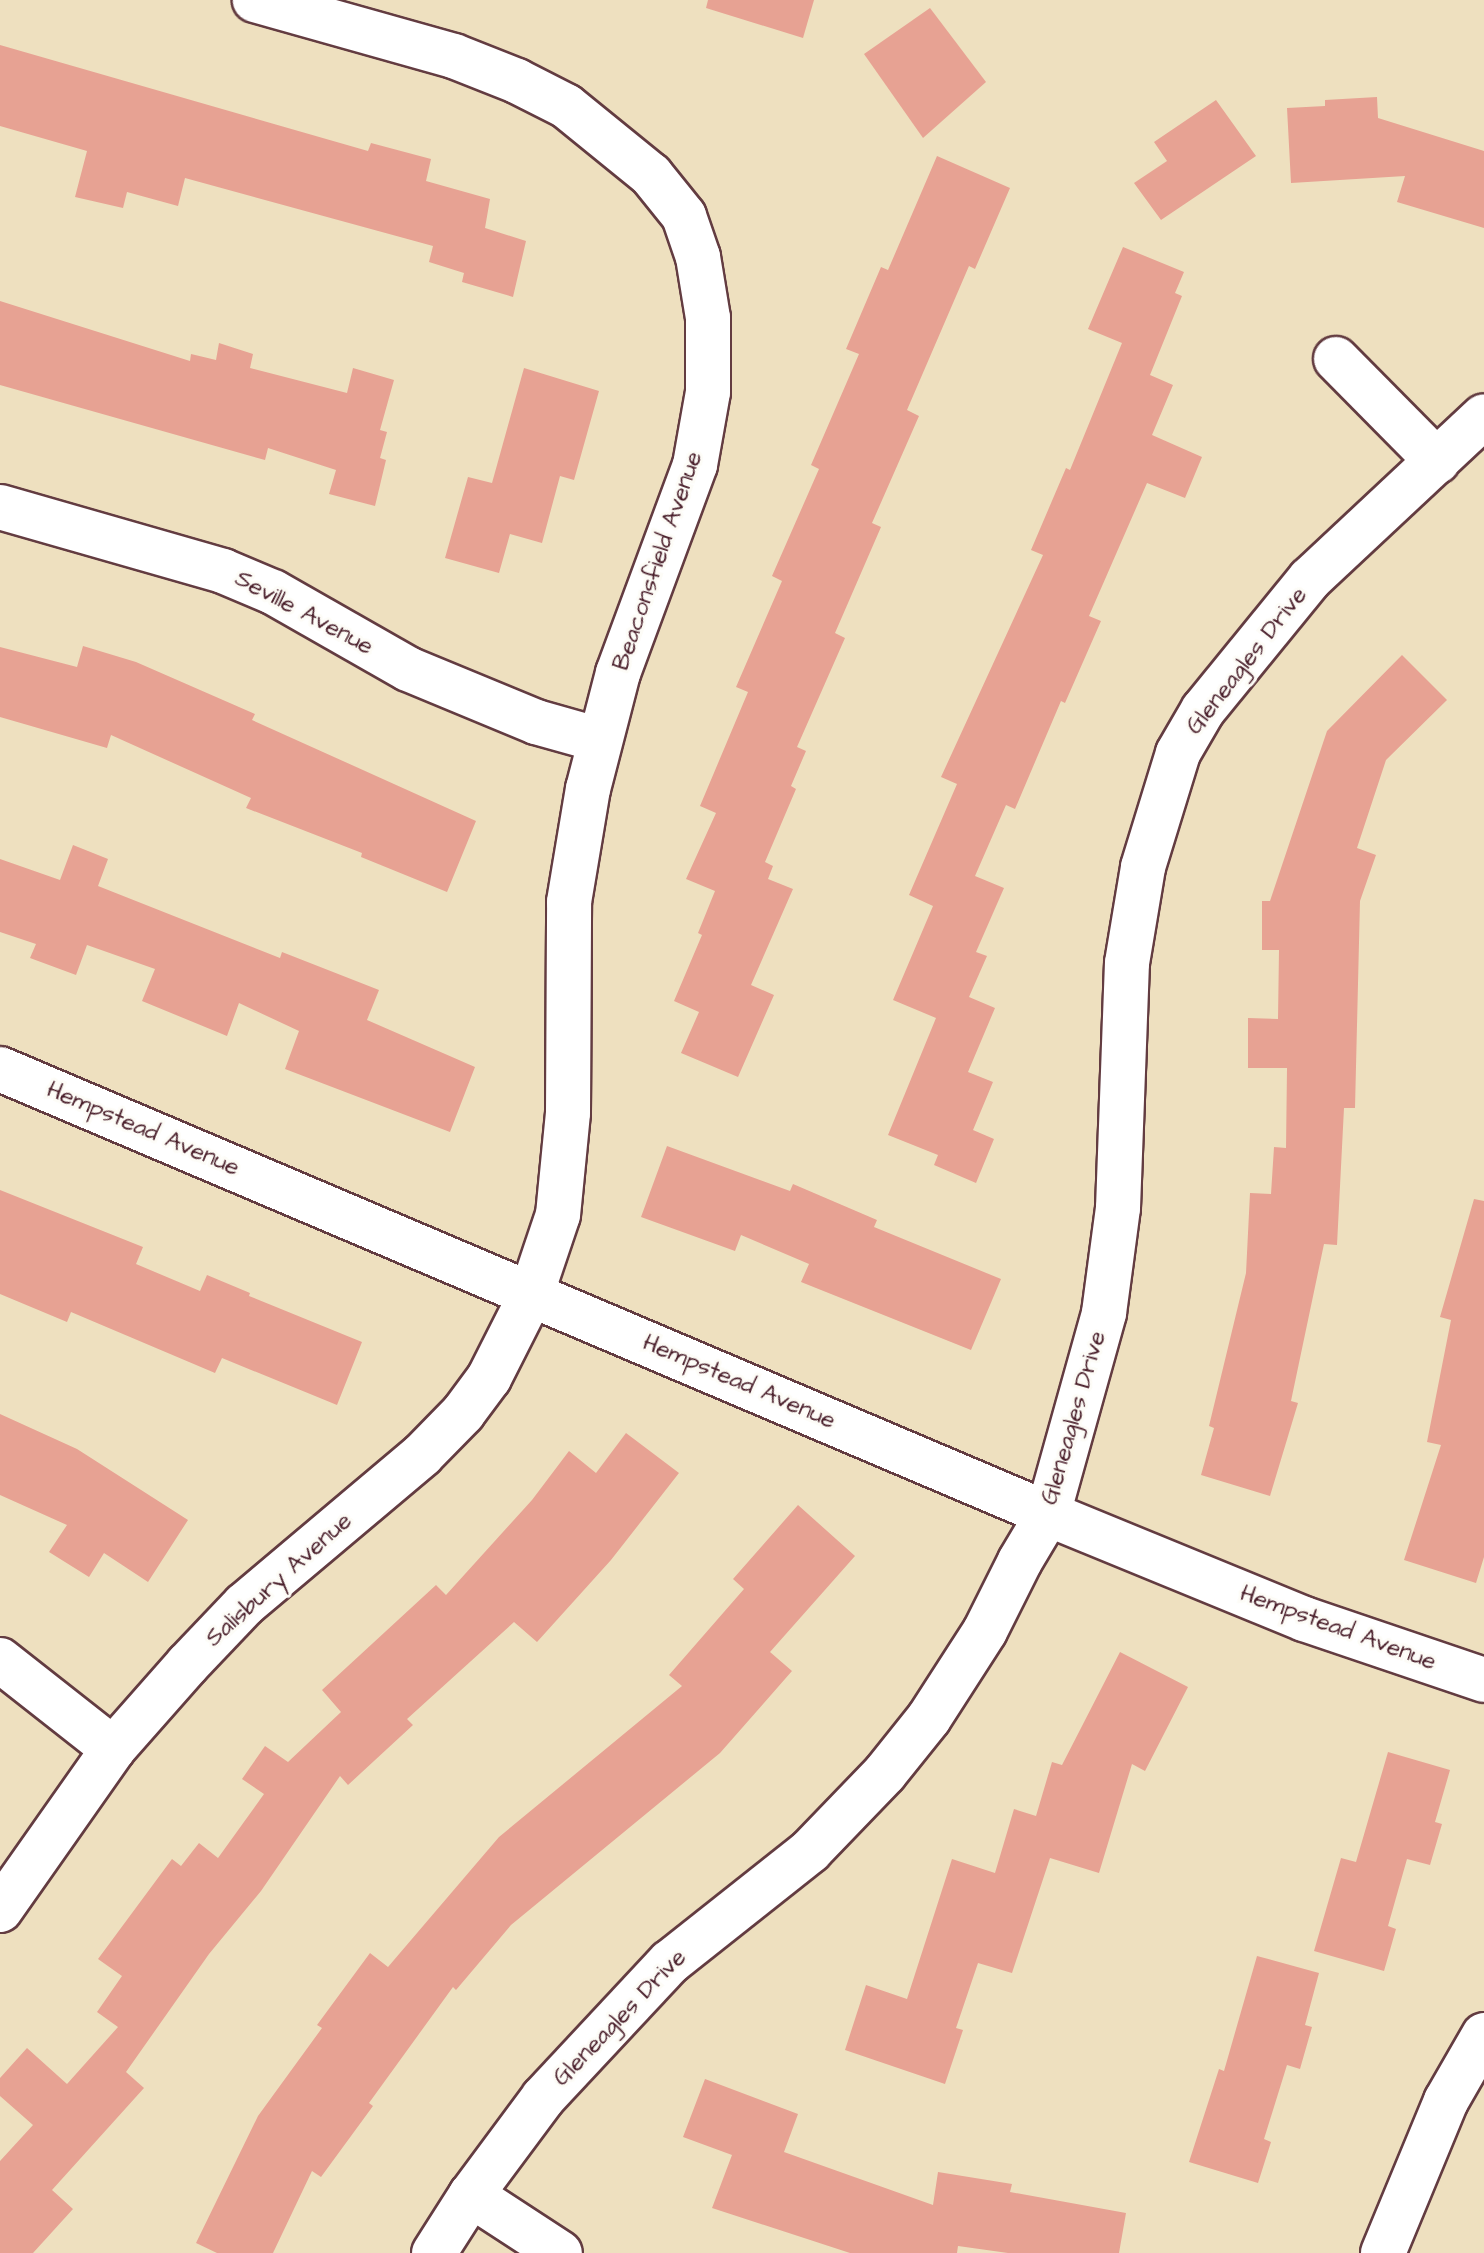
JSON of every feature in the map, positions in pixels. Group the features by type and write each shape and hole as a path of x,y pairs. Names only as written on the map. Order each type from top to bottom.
{"street":[{"name":"Beaconsfield Avenue","path":"255,0 454,56 566,106 651,175 684,216 698,257 708,318 708,392 695,465 618,673 600,740 569,902 568,1113 558,1215 531,1295"},
{"path":"1336,359 1437,461"},
{"name":"Gleneagles Drive","path":"434,2253 471,2195 543,2098 670,1962 810,1851 885,1773 929,1718 985,1631 1048,1514 1104,1313 1118,1208 1127,963 1143,867 1178,753 1203,710 1310,579 1484,416"},
{"name":"Seville Avenue","path":"0,507 223,571 273,592 408,669 536,722 600,740"},
{"name":"Hempstead Avenue","path":"0,1069 1048,1514 1304,1619 1484,1680"},
{"name":"Salisbury Avenue","path":"0,1910 113,1749 244,1605 422,1455 463,1413 489,1378 531,1295"},
{"path":"0,1660 113,1749"},
{"path":"1383,2253 1446,2101 1484,2035"},
{"path":"471,2195 560,2253"}],"building":[{"path":"708,0 814,0 803,38 706,8"},
{"path":"930,8 986,82 923,138 864,54"},
{"path":"0,45 368,151 371,143 431,159 426,181 490,199 485,228 526,241 513,297 462,282 464,273 429,262 433,246 185,178 178,206 127,192 123,208 75,197 87,151 0,126"},
{"path":"1377,97 1378,118 1484,151 1484,228 1397,202 1405,176 1291,183 1287,108 1325,106 1325,100"},
{"path":"1216,100 1256,156 1161,220 1134,183 1167,161 1154,142"},
{"path":"937,156 1010,188 975,269 969,266 907,410 919,416 872,523 881,527 835,633 845,638 797,747 806,751 791,786 796,789 765,862 773,866 768,879 793,889 751,985 774,995 738,1077 681,1053 699,1012 674,1001 702,935 698,933 715,891 686,879 716,813 700,806 748,692 736,687 782,581 772,576 819,469 811,465 859,354 846,349 881,267 888,270"},
{"path":"1123,247 1184,272 1175,293 1182,296 1150,375 1173,385 1152,435 1202,457 1185,498 1147,483 1089,616 1101,621 1065,703 1061,701 1015,809 1006,805 975,876 1004,888 976,952 987,956 969,997 995,1008 968,1072 993,1082 973,1130 994,1139 976,1183 934,1165 938,1155 888,1135 936,1018 893,1000 933,906 909,895 957,784 941,777 1043,555 1031,550 1066,468 1070,470 1122,343 1088,329"},
{"path":"0,301 190,361 191,354 216,360 219,343 253,354 250,368 347,393 353,368 394,380 380,430 387,432 380,458 386,460 375,506 329,494 336,470 268,448 265,460 0,385"},
{"path":"524,368 599,391 574,480 560,476 542,543 510,534 499,573 445,558 468,477 492,483"},
{"path":"83,646 136,662 255,714 252,720 476,821 447,892 361,857 362,853 246,808 251,798 111,735 107,748 0,717 0,647 77,667"},
{"path":"1402,655 1447,700 1386,760 1357,848 1376,855 1360,901 1355,1108 1344,1108 1337,1245 1324,1244 1291,1401 1298,1403 1270,1496 1201,1475 1214,1428 1209,1426 1246,1273 1250,1193 1271,1194 1274,1147 1286,1148 1287,1068 1248,1068 1248,1018 1278,1019 1279,950 1262,950 1262,901 1270,901 1327,731"},
{"path":"73,845 108,859 98,886 280,958 282,952 379,990 367,1020 475,1067 450,1132 285,1069 299,1031 239,1003 227,1036 142,1001 155,969 87,945 76,975 30,958 36,944 0,932 0,859 60,880"},
{"path":"667,1146 790,1191 793,1184 877,1220 874,1227 1001,1279 971,1350 801,1282 809,1264 741,1235 735,1251 641,1217"},
{"path":"0,1190 143,1247 136,1264 200,1291 207,1275 250,1293 249,1296 362,1342 337,1405 222,1358 215,1373 71,1312 67,1322 0,1294"},
{"path":"1474,1199 1484,1201 1484,1557 1476,1583 1404,1560 1441,1445 1427,1442 1451,1320 1440,1317"},
{"path":"0,1414 77,1449 188,1520 148,1582 104,1553 89,1577 49,1552 67,1525 0,1495"},
{"path":"626,1433 679,1473 611,1560 537,1642 514,1622 407,1719 413,1725 348,1785 340,1776 261,1891 209,1954 126,2072 144,2088 52,2190 73,2209 33,2253 0,2253 0,2161 33,2125 0,2096 0,2078 27,2048 67,2084 118,2027 97,2012 122,1976 98,1959 172,1859 181,1866 199,1843 218,1858 264,1794 242,1779 265,1746 288,1762 341,1712 322,1690 436,1585 446,1595 532,1500 569,1451 596,1473"},
{"path":"798,1505 855,1556 770,1652 792,1671 720,1753 511,1925 456,1990 453,1987 369,2103 373,2106 321,2177 312,2171 273,2253 217,2253 196,2243 258,2116 322,2028 317,2025 370,1953 388,1967 499,1837 682,1686 669,1675 744,1589 733,1579"},
{"path":"1120,1652 1188,1687 1145,1771 1132,1764 1099,1873 1050,1858 1012,1973 978,1963 956,2028 963,2030 945,2084 845,2050 866,1985 907,1999 952,1859 995,1873 1014,1809 1036,1816 1052,1762 1062,1765"},
{"path":"1388,1752 1450,1770 1435,1822 1442,1824 1430,1865 1407,1859 1388,1926 1396,1929 1384,1971 1314,1951 1341,1858 1356,1862"},
{"path":"1257,1956 1319,1973 1305,2025 1312,2027 1300,2069 1287,2065 1264,2139 1271,2142 1258,2183 1189,2162 1219,2069 1224,2071"},
{"path":"705,2079 798,2114 784,2152 933,2205 938,2172 1012,2184 1010,2192 1126,2213 1119,2253 1008,2253 958,2246 957,2253 850,2253 712,2208 732,2155 683,2137"}]}
